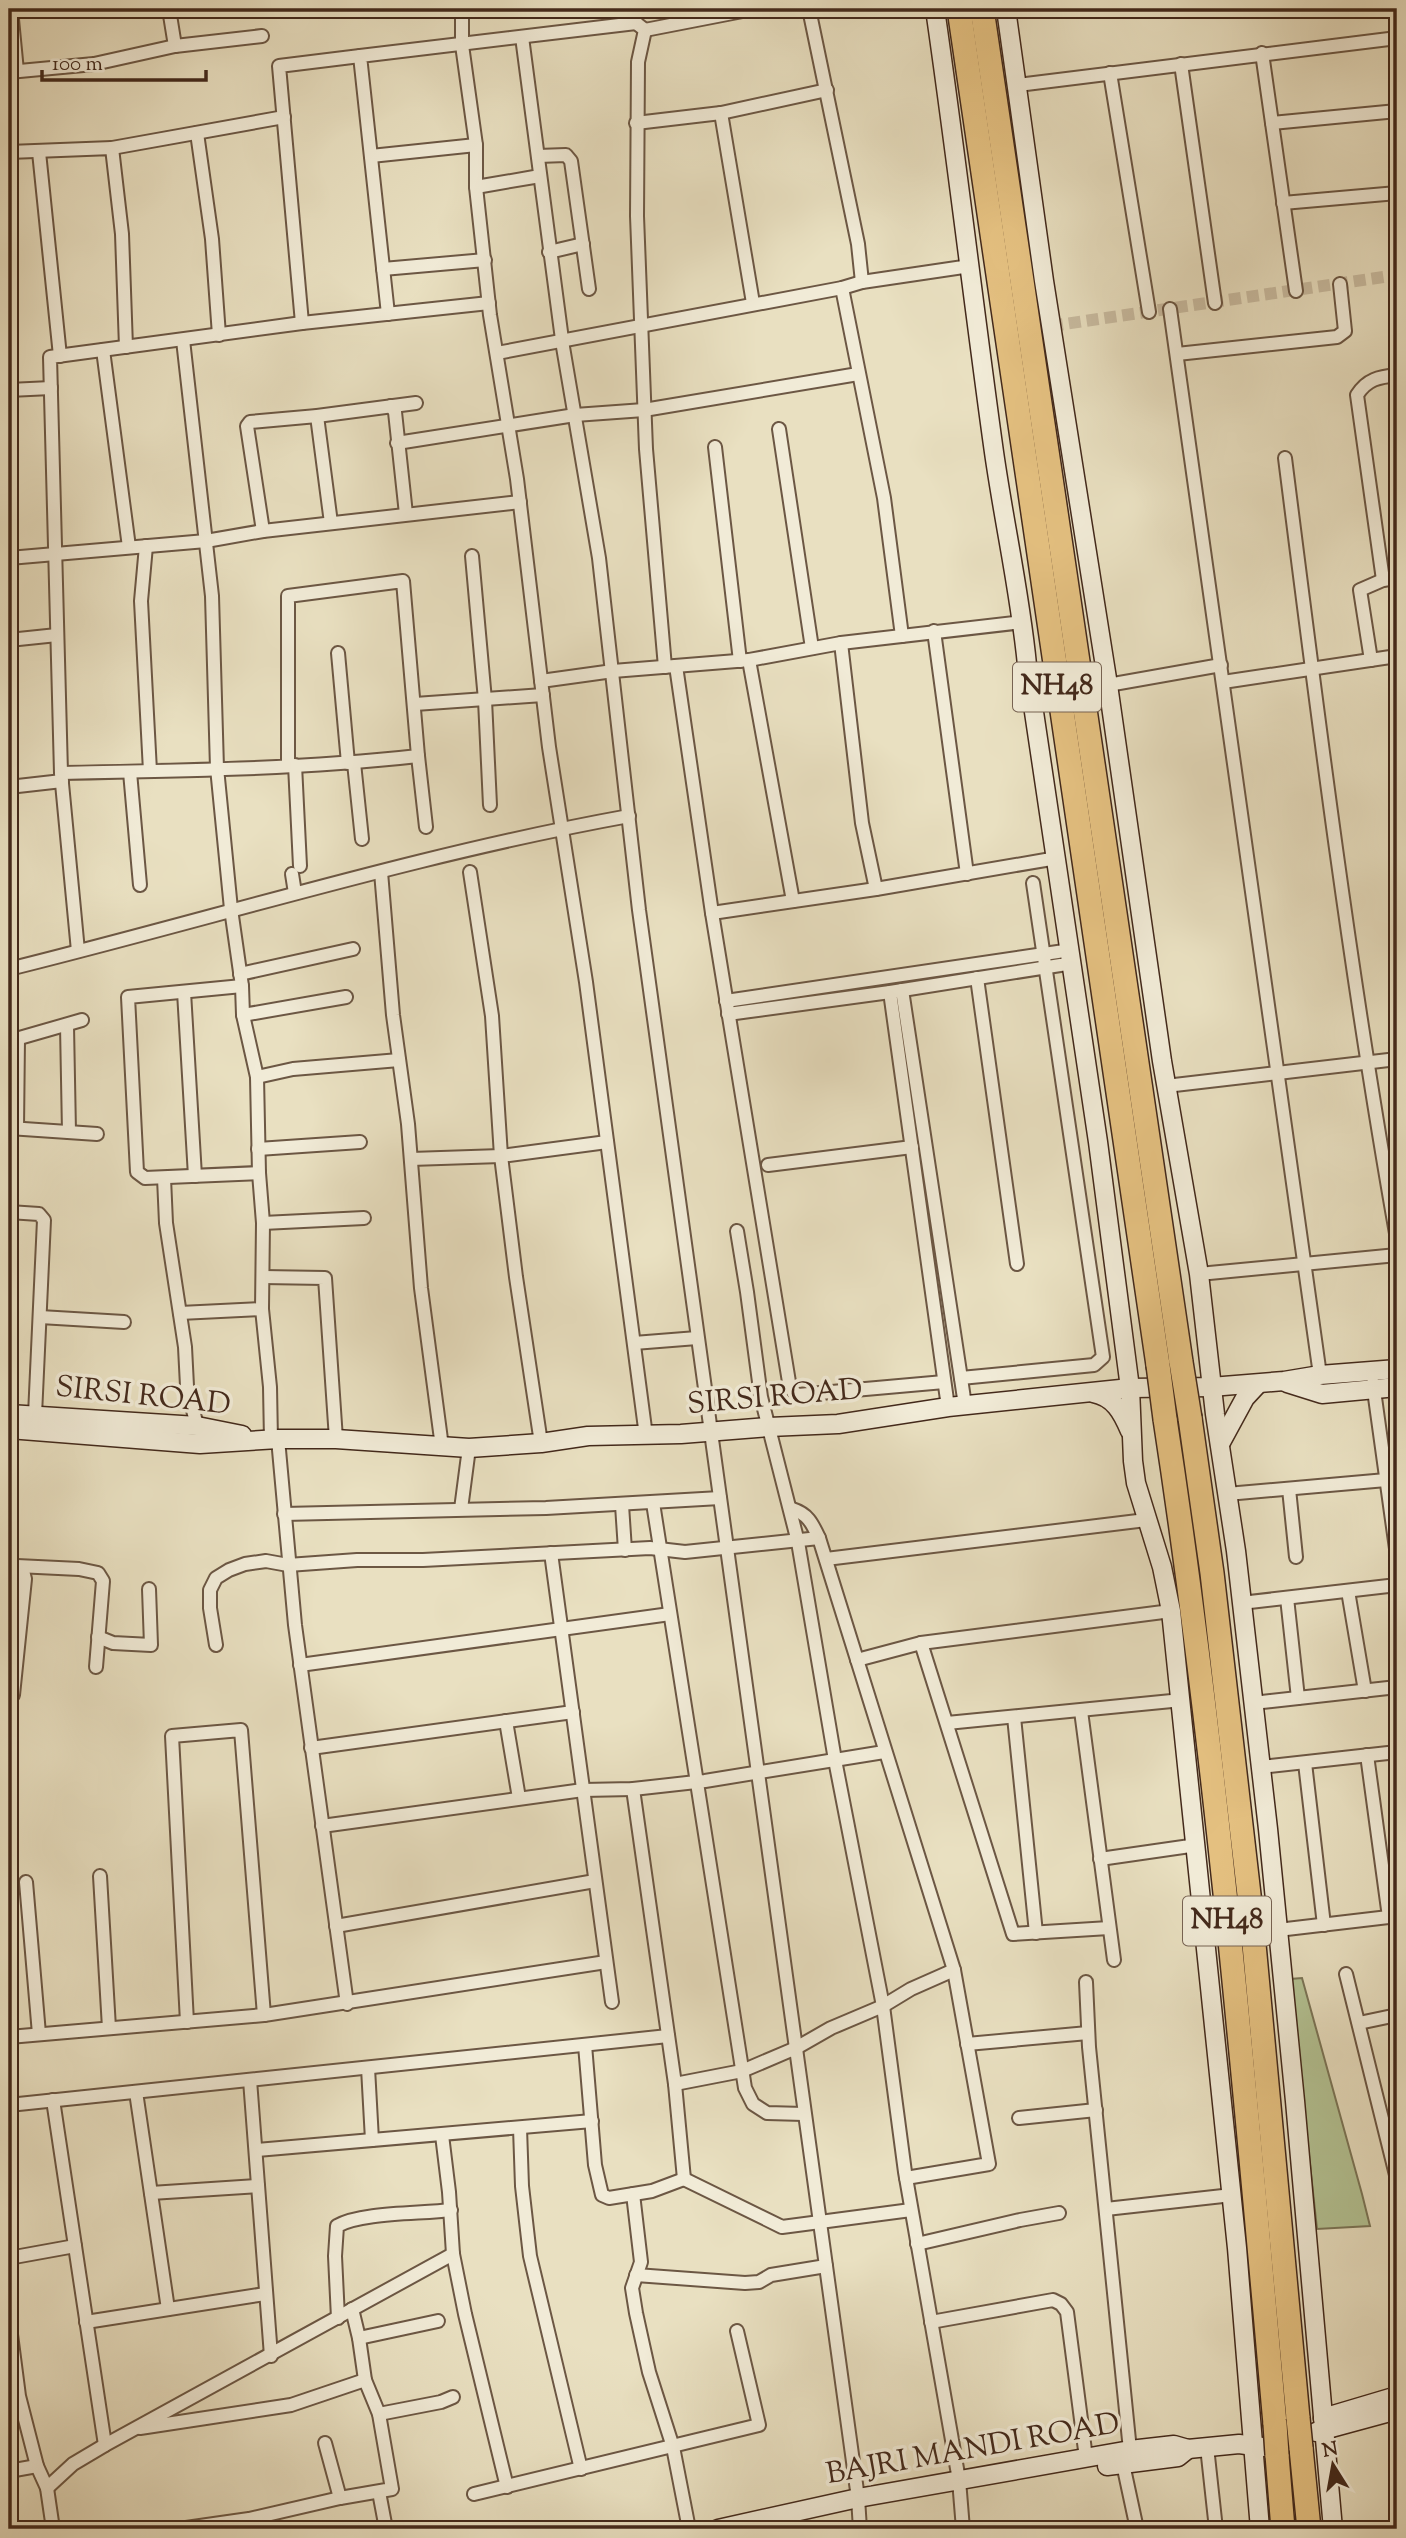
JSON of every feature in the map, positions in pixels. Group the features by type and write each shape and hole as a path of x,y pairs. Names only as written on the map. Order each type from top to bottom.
{"highway":[{"name":"NH48","path":"959,9 1188,1570 1235,1998 1283,2529"},
{"name":"NH48","path":"982,9 1212,1573 1252,1925 1309,2529"}],"street":[{"path":"11,9 13,71 94,64 175,46 262,36"},
{"path":"169,9 175,46"},
{"path":"462,9 462,45 476,145 476,187 489,303 520,502 541,681 646,1436"},
{"path":"633,9 640,27 636,123 645,410 653,544 789,1382 793,1392 798,1395 944,1382"},
{"path":"303,323 279,66 522,37 640,27 752,9"},
{"path":"809,9 858,244 862,282"},
{"path":"935,9 993,448 1023,622 1027,665 1072,957 1130,1388 1136,1483 1171,1611 1231,2195 1248,2443 1261,2529"},
{"path":"1006,9 1063,408 1108,685 1166,1086 1199,1274 1211,1387 1261,1767 1296,2101 1333,2529"},
{"path":"522,37 562,340 599,558 639,910 859,2504 860,2529"},
{"path":"1018,85 1397,37"},
{"path":"1262,53 1296,291"},
{"path":"360,56 388,314"},
{"path":"1181,64 1215,303"},
{"path":"1110,73 1149,312"},
{"path":"636,123 721,113 827,90"},
{"path":"1272,123 1397,111"},
{"path":"721,113 753,303"},
{"path":"9,152 112,148 284,117"},
{"path":"197,134 212,239 219,335"},
{"path":"371,156 476,145"},
{"path":"112,148 122,234 126,347"},
{"path":"39,152 60,356"},
{"path":"538,156 570,157 589,289"},
{"path":"476,187 540,176"},
{"path":"1283,203 1397,193"},
{"path":"549,252 583,244"},
{"path":"383,269 485,260"},
{"path":"496,353 862,282 970,266"},
{"path":"1177,354 1342,335 1345,331 1340,284"},
{"path":"842,288 884,498 902,636"},
{"path":"78,951 62,777 50,357 303,323 489,303"},
{"path":"1170,309 1320,1375"},
{"path":"183,340 212,596 217,768 231,909 243,1015 257,1077 263,1223 262,1309 300,1665 347,2004"},
{"path":"103,350 129,547"},
{"path":"397,443 575,415 645,410 858,374"},
{"path":"1383,580 1357,395 1363,385 1372,380 1397,375"},
{"path":"9,390 51,388"},
{"path":"263,531 247,426 250,422 416,403"},
{"path":"391,406 396,412 406,514"},
{"path":"317,416 331,523"},
{"path":"779,429 812,648"},
{"path":"715,447 745,660 793,901"},
{"path":"1285,458 1311,670 1367,1062 1397,1239"},
{"path":"9,558 205,541 263,531 520,502"},
{"path":"146,546 141,601 150,771"},
{"path":"472,556 485,700 490,805"},
{"path":"1371,660 1360,590 1383,580 1397,578"},
{"path":"295,893 288,596 403,581 426,827"},
{"path":"541,681 613,671 745,660 841,643 1023,622"},
{"path":"934,631 967,874"},
{"path":"9,640 57,635"},
{"path":"841,643 862,823 876,889"},
{"path":"338,653 362,839"},
{"path":"1223,682 1397,656"},
{"path":"1108,685 1221,665"},
{"path":"415,705 543,695"},
{"path":"9,787 62,777 351,763 418,756"},
{"path":"130,772 140,885"},
{"path":"9,969 295,893 563,828 629,816"},
{"path":"712,913 1058,858"},
{"path":"381,872 429,1360 442,1447"},
{"path":"470,872 492,1016 501,1156 516,1277 541,1443"},
{"path":"961,1377 1094,1365 1103,1357 1033,883"},
{"path":"259,1173 145,1178 137,1172 128,997 184,992 241,980 353,949"},
{"path":"727,1007 1072,957"},
{"path":"727,1007 896,991 977,978 1044,961"},
{"path":"977,978 1017,1264"},
{"path":"896,991 961,1377 957,1406"},
{"path":"896,991 912,1147 944,1382 957,1406"},
{"path":"184,992 195,1176"},
{"path":"243,1015 346,997"},
{"path":"82,1020 13,1040 13,1128 97,1134"},
{"path":"66,1026 69,1132"},
{"path":"1166,1086 1397,1059"},
{"path":"257,1077 293,1069 399,1060"},
{"path":"258,1149 360,1142"},
{"path":"411,1159 501,1156 607,1142"},
{"path":"768,1165 912,1147"},
{"path":"164,1178 166,1223 180,1313 187,1386 197,1426"},
{"path":"9,1212 38,1214 44,1220 35,1415"},
{"path":"263,1223 364,1218"},
{"path":"737,1231 761,1398 792,1509 835,1760 883,2006 906,2178 959,2485 963,2529"},
{"path":"1199,1274 1397,1255"},
{"path":"263,1277 325,1278 337,1439"},
{"path":"180,1313 262,1309"},
{"path":"40,1317 124,1322"},
{"path":"634,1343 697,1338"},
{"name":"SIRSI ROAD","path":"1284,1381 1322,1394 1372,1380 1397,1369"},
{"name":"SIRSI ROAD","path":"9,1429 200,1444 275,1439 337,1439 468,1448 541,1443 588,1436 646,1436 838,1424 957,1406 1088,1392 1258,1384 1320,1375 1372,1380 1397,1387"},
{"path":"1372,1380 1397,1556"},
{"path":"1220,1444 1245,1398 1258,1384"},
{"path":"1088,1392 1100,1395 1119,1408 1133,1440"},
{"name":"SIRSI ROAD","path":"9,1414 197,1426 275,1439"},
{"path":"461,1509 468,1448"},
{"path":"1227,1494 1385,1480"},
{"path":"1289,1489 1296,1557"},
{"path":"284,1514 328,1515 622,1505 720,1498"},
{"path":"653,1503 745,2088 753,2104 767,2113 804,2114"},
{"path":"622,1505 625,1550"},
{"path":"792,1509 811,1519 819,1538 954,1970 989,2164 906,2178"},
{"path":"826,1559 1146,1520"},
{"path":"216,1645 209,1590 216,1578 245,1564 266,1562 288,1565 660,1549 685,1552 819,1538"},
{"path":"551,1553 612,2002"},
{"path":"13,1564 99,1573 103,1581 96,1667"},
{"path":"13,1564 23,1571 25,1579 13,1643 13,1695"},
{"path":"1241,1603 1397,1586"},
{"path":"98,1637 113,1643 151,1645 149,1589"},
{"path":"1348,1591 1365,1691"},
{"path":"1287,1598 1298,1699"},
{"path":"857,1660 920,1643 1171,1611"},
{"path":"300,1665 670,1614"},
{"path":"920,1643 1013,1934 1109,1928"},
{"path":"1254,1703 1397,1687"},
{"path":"947,1723 1182,1700"},
{"path":"1081,1711 1114,1960"},
{"path":"311,1748 573,1713"},
{"path":"1014,1717 1036,1933"},
{"path":"506,1721 519,1798"},
{"path":"187,2022 172,1736 241,1730 264,2015"},
{"path":"321,1826 583,1790 633,1789 697,1781 884,1752"},
{"path":"1261,1767 1397,1752"},
{"path":"1278,1930 1393,1916 1367,1755"},
{"path":"1305,1763 1324,1925"},
{"path":"633,1789 675,2084 684,2179"},
{"path":"1100,1859 1197,1845"},
{"path":"100,1877 109,2028"},
{"path":"336,1926 595,1881"},
{"path":"26,1882 39,2034"},
{"path":"9,2037 264,2015 606,1962"},
{"path":"675,2084 742,2071 796,2049 831,2028 883,2006 911,1989 954,1970"},
{"path":"1346,1974 1397,2179"},
{"path":"1086,1982 1088,2032 1127,2457 1137,2529"},
{"path":"1359,2023 1397,2015"},
{"path":"967,2044 1088,2032"},
{"path":"9,2105 668,2036"},
{"path":"585,2045 595,2165 602,2195 609,2198 633,2194 666,2187 684,2179"},
{"path":"368,2068 372,2140"},
{"path":"250,2080 271,2356"},
{"path":"136,2092 168,2309"},
{"path":"53,2100 105,2445"},
{"path":"1019,2118 1096,2110"},
{"path":"257,2150 592,2121"},
{"path":"520,2128 522,2186 530,2256 581,2469"},
{"path":"442,2135 453,2254 507,2487"},
{"path":"684,2179 782,2227 911,2210"},
{"path":"151,2193 258,2186"},
{"path":"633,2194 641,2262 632,2288 636,2314 649,2372 673,2446 689,2529"},
{"path":"1106,2209 1231,2195"},
{"path":"338,2318 335,2235 338,2226 361,2218 451,2210"},
{"path":"917,2244 1059,2213"},
{"path":"9,2258 75,2246"},
{"path":"47,2488 73,2464 105,2445 453,2254"},
{"path":"636,2275 746,2283 759,2282 771,2275 826,2266"},
{"path":"86,2322 265,2294"},
{"path":"931,2322 1053,2300 1060,2304 1067,2312 1086,2458"},
{"path":"179,2529 250,2524 340,2498 392,2489 379,2414 365,2380 352,2309"},
{"path":"9,2319 14,2397 47,2488 53,2529"},
{"path":"359,2338 438,2321"},
{"path":"474,2494 759,2424 737,2331"},
{"path":"133,2429 291,2405 365,2380"},
{"path":"379,2414 441,2402 453,2397"},
{"name":"BAJRI MANDI ROAD","path":"718,2529 792,2522 859,2504 1086,2458 1127,2457 1174,2445 1188,2449 1248,2443 1324,2424 1397,2400"},
{"path":"325,2443 340,2498"},
{"path":"1206,2447 1216,2529"},
{"path":"959,2485 1127,2457"},
{"path":"9,2471 37,2466"},
{"path":"379,2492 386,2529"},
{"path":"771,2529 792,2522"}],"green space":[{"path":"1302,1978 1370,2226 1317,2229 1290,1979"}],"tunnel":[{"path":"1051,326 1397,275"}]}
